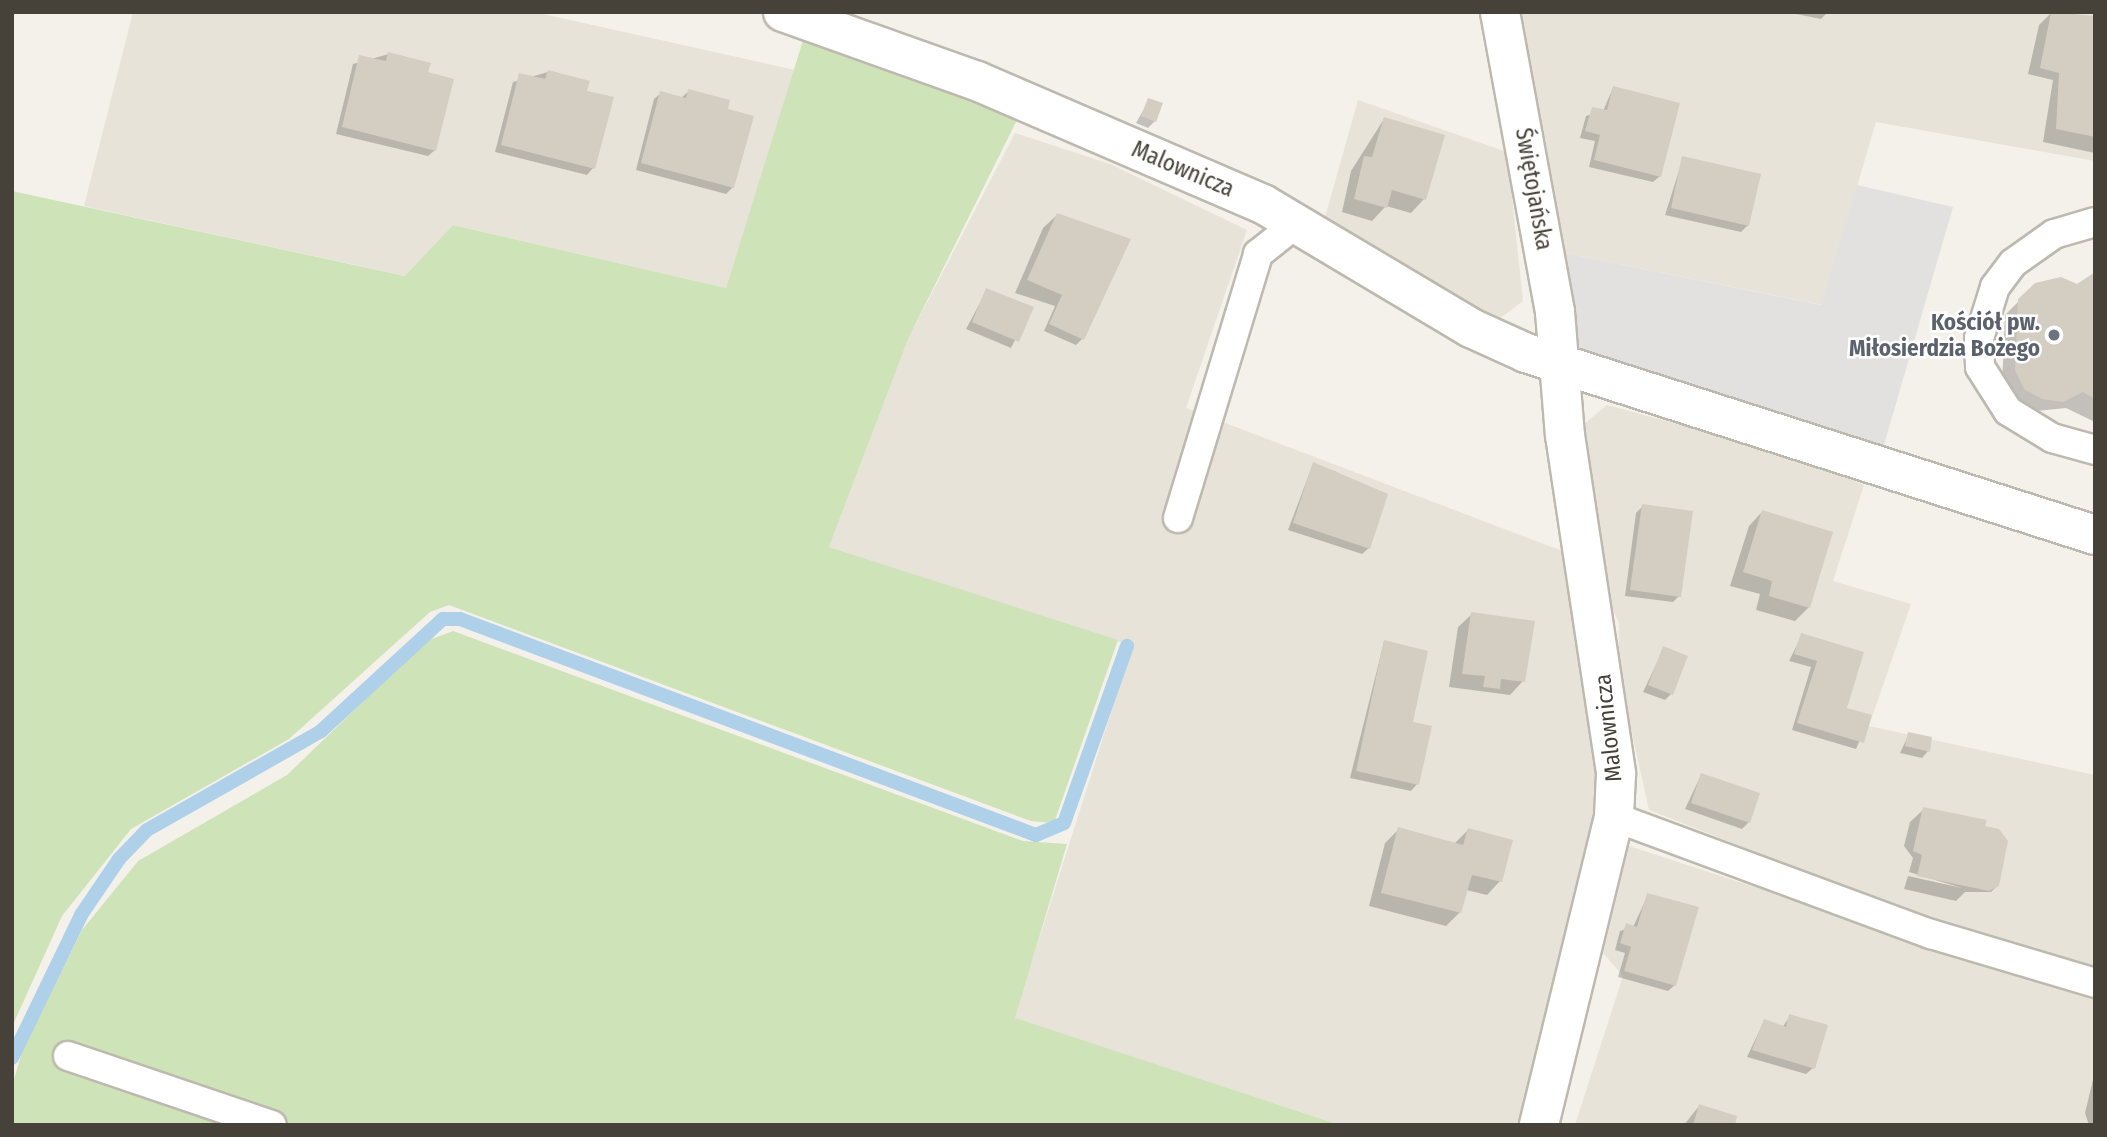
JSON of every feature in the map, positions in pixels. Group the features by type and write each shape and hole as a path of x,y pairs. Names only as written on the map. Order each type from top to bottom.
{"street":[{"name":"Malownicza","path":"783,12 976,81 1297,223 1471,328 1563,367 2095,535"},
{"name":"Świętojańska","path":"1500,12 1563,367"},
{"name":"Malownicza","path":"1539,1125 1614,817 1614,746 1565,435 1563,367"}],"lane":[{"path":"2095,222 2054,234 2013,263 1994,287 1979,338 1980,367 2008,411 2052,438 2095,450"},
{"path":"1178,519 1258,254 1297,223"},
{"path":"1614,817 1931,934 2095,983"},
{"path":"68,1056 272,1125"}],"shaded area":[{"path":"133,12 534,12 795,70 726,288 453,225 406,276 84,206"},
{"path":"1508,12 2095,12 2095,161 1876,122 1822,305 1550,250"},
{"path":"1358,100 1507,152 1523,301 1496,321 1322,228"},
{"path":"1015,133 1110,164 1247,230 1186,408 1565,552 1598,763 1593,835 1522,1125 1340,1125 1014,1018 1132,646 829,547 909,337"},
{"path":"1857,185 1953,207 1884,445 1575,363 1550,250 1821,305"},
{"path":"1607,405 1791,455 1864,485 1833,581 1911,604 1869,726 2095,775 2095,968 1916,915 1649,810 1618,670 1619,623 1601,586 1579,428"},
{"path":"1629,846 2095,998 2095,1125 1575,1125 1623,976 1603,953"}],"green space":[{"path":"805,34 1019,116 909,337 829,547 1118,640 1054,823 1031,821 449,605 430,612 289,739 131,829 62,916 12,1027 12,191 405,276 453,225 726,288"},
{"path":"453,631 1023,841 1067,844 1015,1018 1340,1125 12,1125 12,1086 22,1052 82,930 138,861 287,775 426,641"}],"building":[{"path":"2051,12 2095,16 2095,137 2056,129 2059,73 2040,68"},
{"path":"388,52 431,63 428,72 454,79 436,151 342,127 359,55 386,61"},
{"path":"548,70 590,81 587,91 614,97 595,169 501,145 519,73 545,79"},
{"path":"1613,86 1680,103 1661,177 1594,160 1600,135 1585,131 1592,107 1607,110"},
{"path":"688,89 730,100 728,109 754,116 734,188 641,163 660,91 686,98"},
{"path":"1148,98 1163,103 1156,122 1141,116"},
{"path":"1384,117 1445,135 1426,200 1392,190 1387,208 1354,199 1364,156 1372,157"},
{"path":"1682,156 1761,174 1749,226 1671,208"},
{"path":"1057,213 1131,239 1084,340 1049,324 1062,295 1027,280"},
{"name":"Kościół pw. Miłosierdzia Bożego","path":"2095,272 2095,399 2083,392 2063,402 2042,399 2024,389 2015,370 2018,299 2035,283 2061,277 2077,284"},
{"path":"986,288 1034,307 1019,342 972,322"},
{"path":"1313,462 1388,494 1370,549 1293,523"},
{"path":"1642,504 1693,511 1681,597 1630,590"},
{"path":"1762,510 1833,532 1810,608 1769,596 1772,581 1743,572"},
{"path":"1471,612 1535,621 1525,682 1501,679 1500,689 1483,687 1485,676 1462,674"},
{"path":"1801,633 1864,652 1847,708 1872,715 1864,743 1797,723 1817,661 1794,654"},
{"path":"1384,640 1428,651 1413,722 1432,726 1419,785 1356,771"},
{"path":"1663,646 1688,656 1673,695 1648,685"},
{"path":"1908,732 1932,737 1930,752 1905,746"},
{"path":"1701,773 1760,793 1750,823 1691,803"},
{"path":"1923,807 1987,820 1985,826 1999,829 2008,841 1999,886 1989,891 1917,876 1922,855 1913,851"},
{"path":"1398,827 1463,845 1468,828 1513,840 1502,882 1472,875 1461,913 1381,893"},
{"path":"1647,893 1699,907 1676,986 1624,971 1631,947 1620,943 1626,923 1637,927"},
{"path":"1789,1014 1828,1025 1815,1069 1752,1050 1764,1019 1786,1027"},
{"path":"1699,1104 1737,1116 1735,1125 1693,1125"}],"waterway":[{"path":"12,1058 81,915 119,859 147,830 321,731 443,619 460,619 1036,835 1064,823 1127,646"}],"place":[{"name":"Kościół pw. Miłosierdzia Bożego","path":"2054,335"}]}
